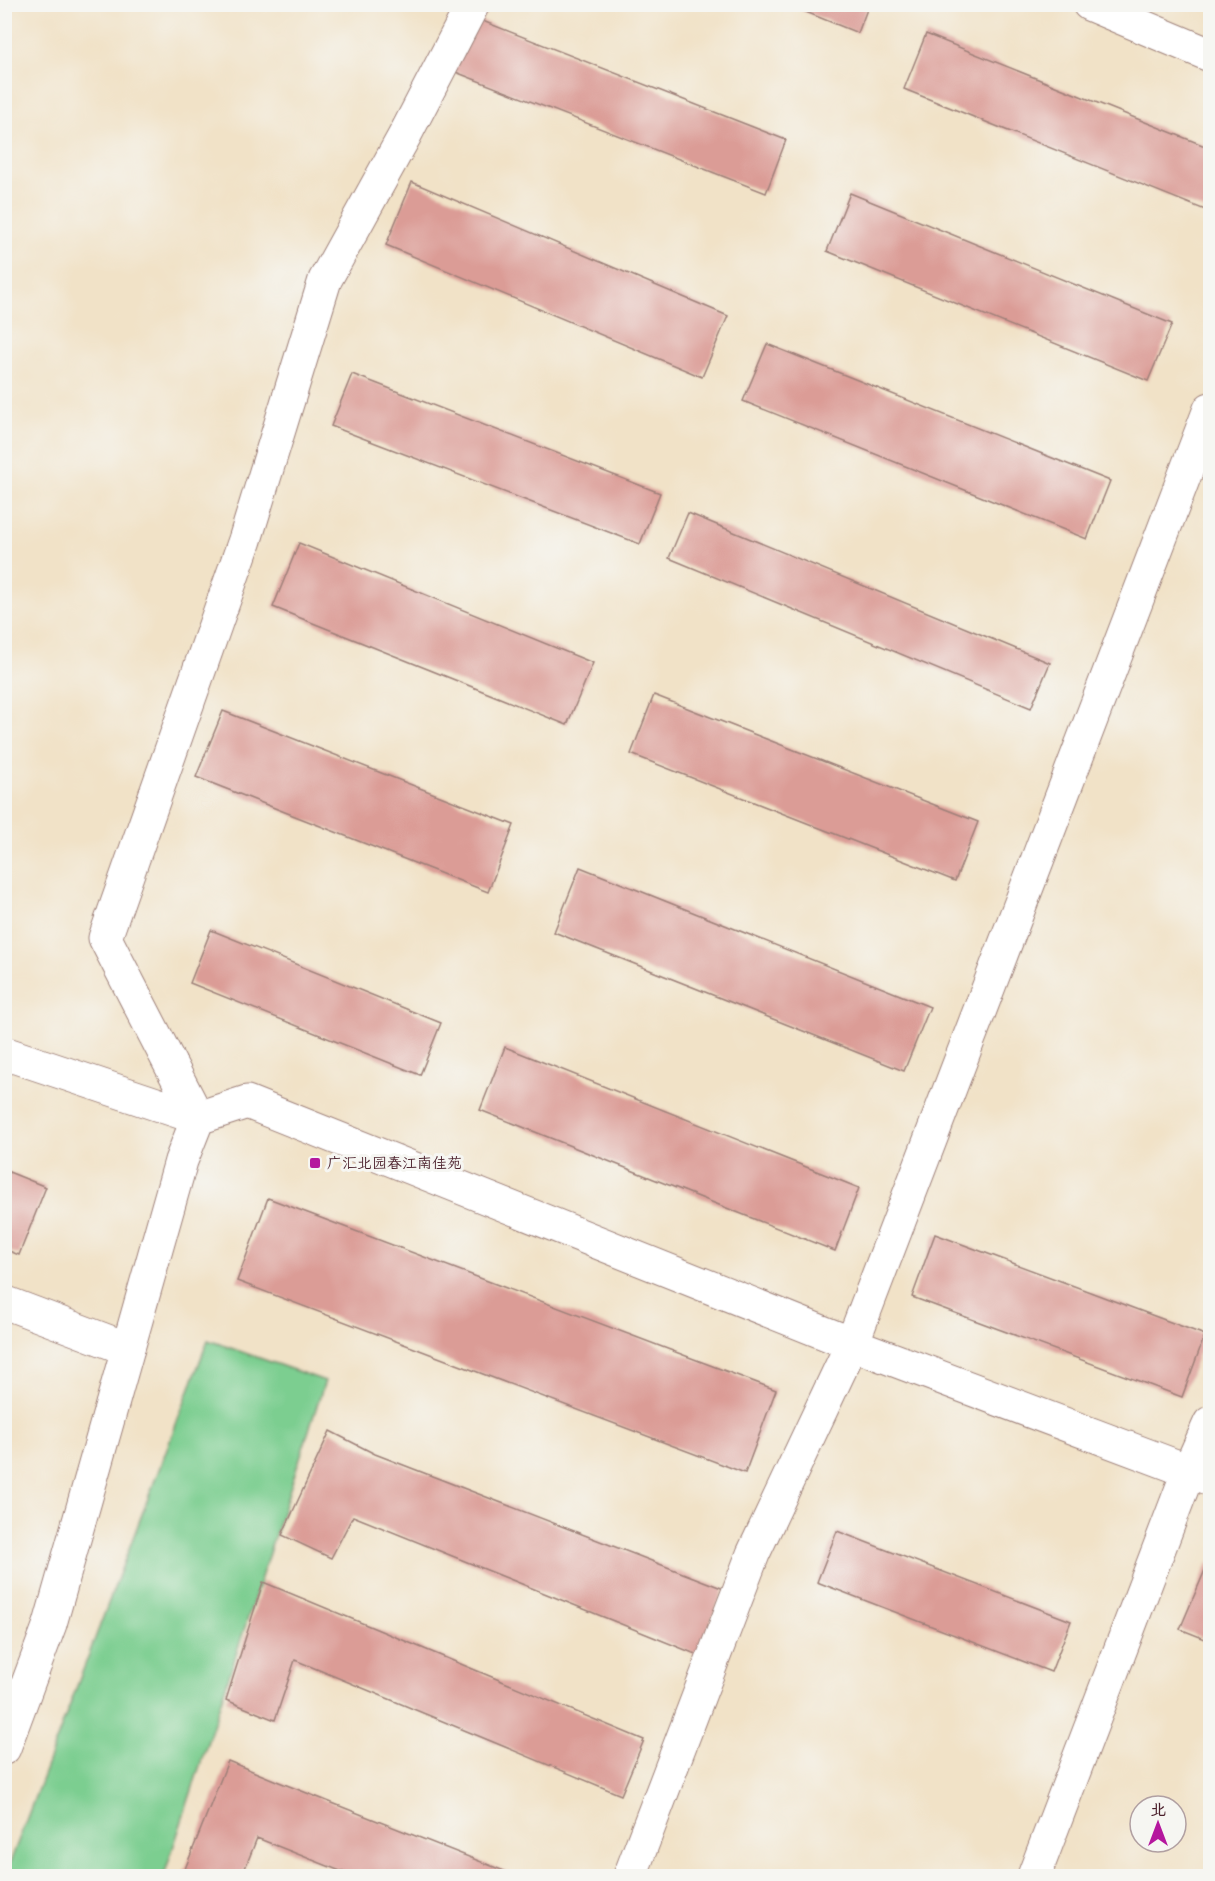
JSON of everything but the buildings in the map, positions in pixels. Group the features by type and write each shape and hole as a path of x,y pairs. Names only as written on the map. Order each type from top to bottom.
{"street":[{"path":"4,1748 50,1624 181,1161 198,1118 105,938 245,540 325,280 405,135 473,4"},
{"path":"1089,4 1210,55"},
{"path":"630,1876 753,1554 852,1344 1210,409"},
{"path":"4,1053 198,1118 248,1102 852,1344 1200,1474"},
{"path":"4,1302 128,1348"},
{"path":"1034,1876 1200,1474 1210,1423"}],"green space":[{"path":"208,1340 325,1381 164,1876 5,1876"}],"place":[{"name":"广汇北园春江南佳苑","path":"315,1163"}]}
